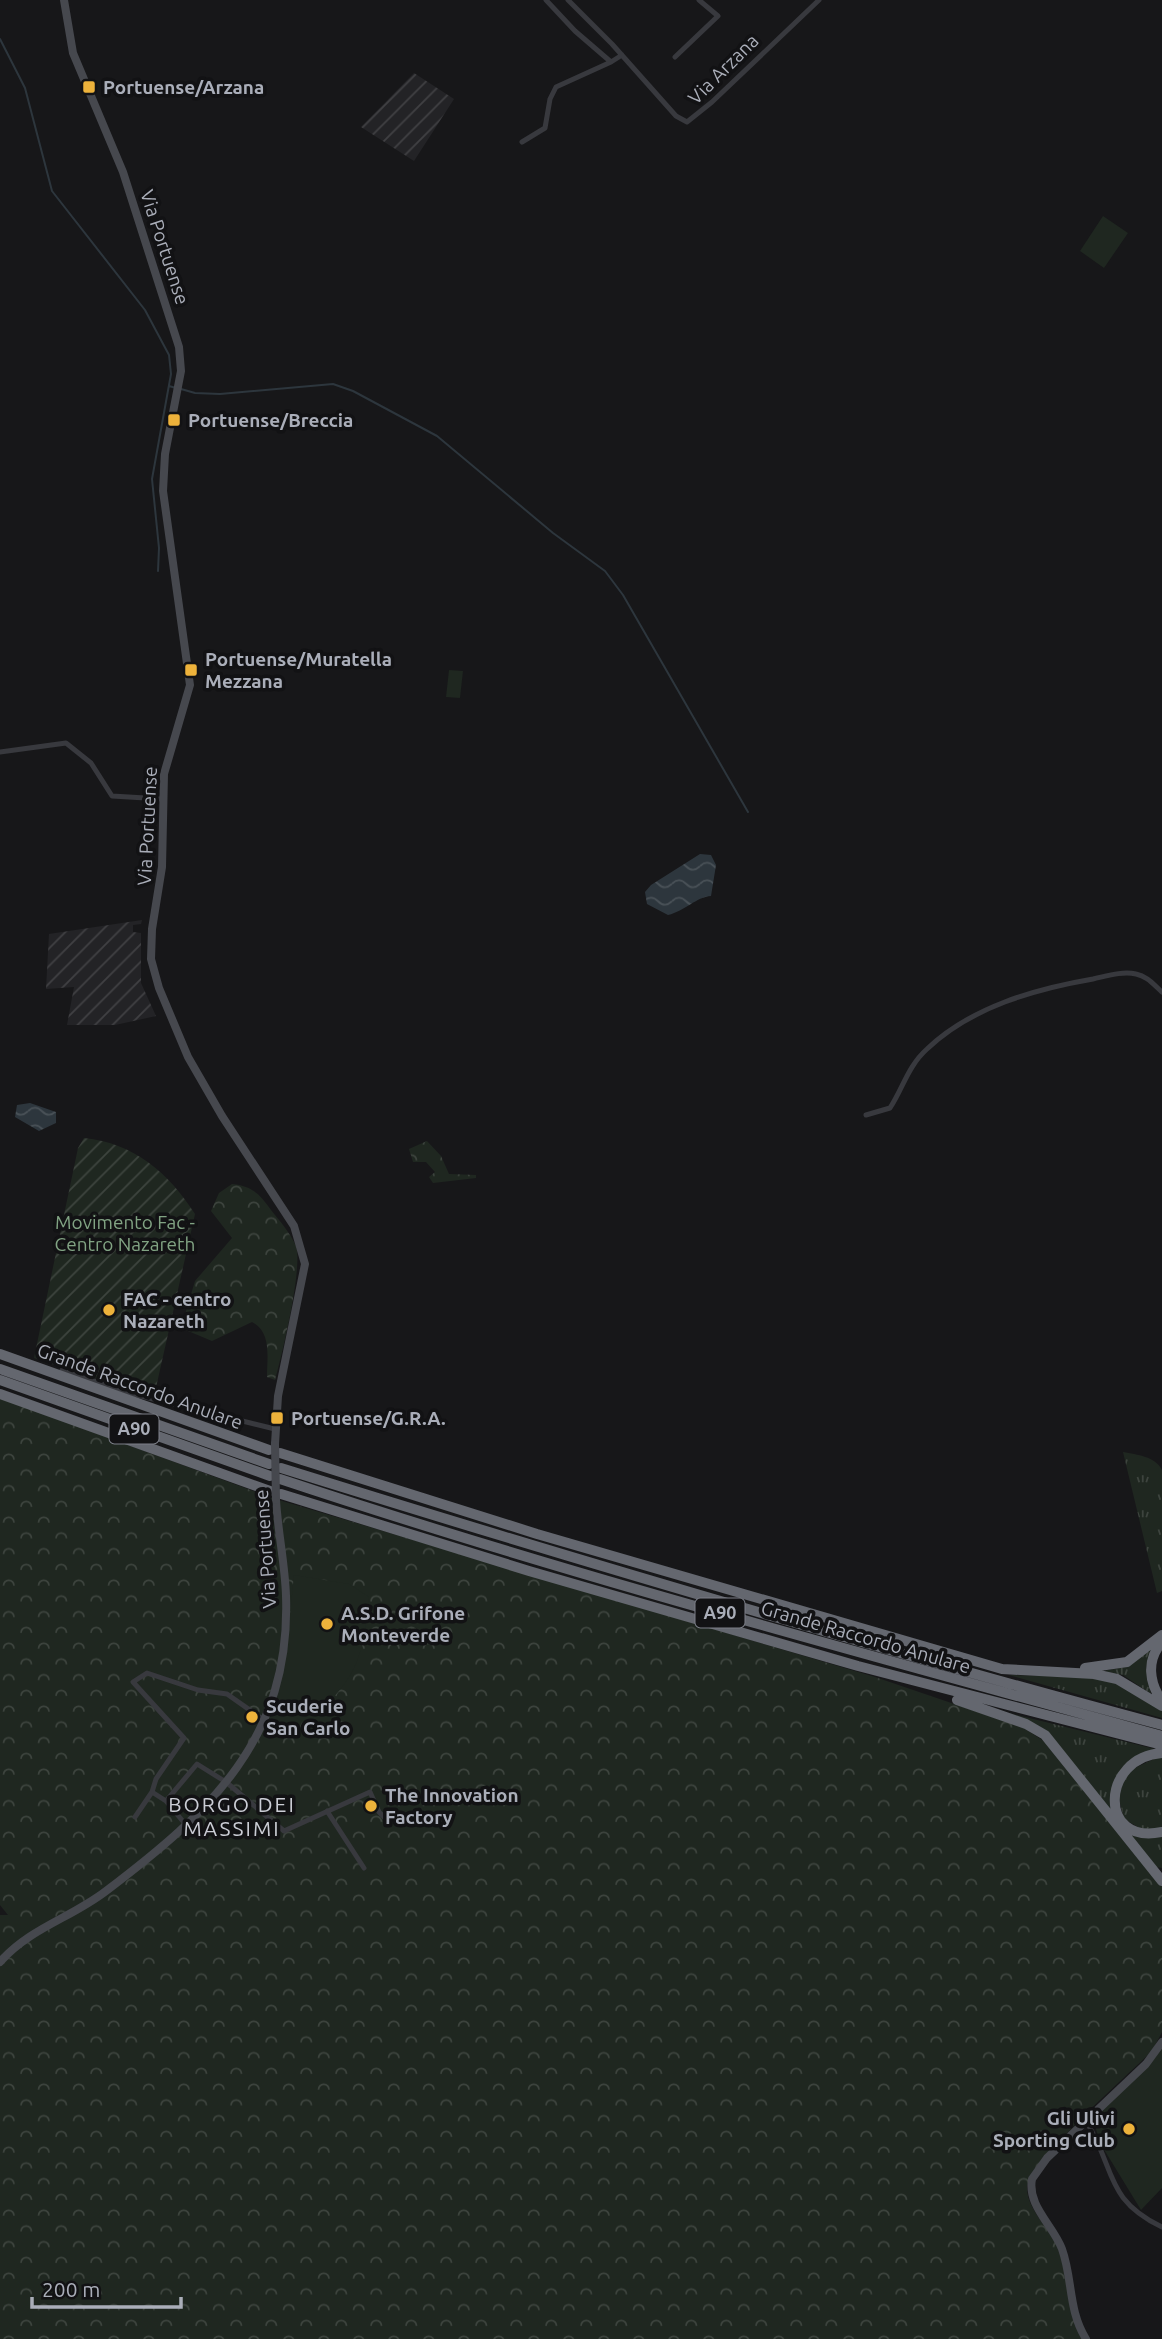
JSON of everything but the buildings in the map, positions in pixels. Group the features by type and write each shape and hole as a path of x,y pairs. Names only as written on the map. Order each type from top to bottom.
{"highway":[{"name":"Grande Raccordo Anulare","path":"0,1354 274,1449 537,1534 1019,1671"},
{"name":"Grande Raccordo Anulare","path":"0,1368 275,1472 950,1668 1162,1725"},
{"name":"Grande Raccordo Anulare","path":"0,1380 533,1559 980,1688 1162,1736"},
{"name":"Grande Raccordo Anulare","path":"0,1394 276,1495 530,1572 858,1666"},
{"path":"1019,1671 1119,1665 1135,1657 1162,1635"},
{"path":"1162,1642 1153,1656 1151,1669 1152,1683 1162,1704"},
{"path":"858,1666 1162,1745"},
{"path":"858,1666 1039,1731 1065,1757 1157,1868 1162,1881"},
{"path":"1019,1671 1094,1674 1116,1679 1162,1704"},
{"path":"1162,1753 1142,1758 1128,1768 1116,1785 1114,1799 1118,1815 1127,1826 1146,1834 1162,1832"}],"main road":[{"name":"Via Portuense","path":"0,1962 32,1933 102,1894 187,1825 227,1784 264,1720 280,1667 286,1597 276,1495 275,1429 305,1255 294,1226 222,1116 191,1063 155,976 150,942 162,875 162,799 169,749 186,707 190,685 163,491 165,454 180,379 180,353 166,300 123,172 74,53 64,0"},
{"path":"1086,2339 1073,2315 1062,2249 1034,2203 1031,2187 1037,2168 1142,2068 1162,2042"}],"street":[{"path":"546,0 575,31 611,62"},
{"name":"Via Arzana","path":"568,0 675,115 689,122 819,0"},
{"path":"675,57 718,17 717,13 699,0"},
{"path":"522,142 545,128 550,97 557,86 622,55"},
{"path":"0,752 66,743 91,763 112,796 162,799"},
{"path":"866,1115 890,1108 908,1071 929,1046 968,1020 1002,1004 1064,984 1129,973 1147,979 1162,992"},
{"path":"62,1370 133,1394 275,1429"},
{"path":"135,1817 152,1792 156,1779 184,1738 133,1682 139,1677 147,1673 198,1690 227,1694 264,1720"},
{"path":"166,1801 197,1764 227,1784 284,1831 370,1792 379,1812 385,1818"},
{"path":"152,1792 166,1801 187,1825"},
{"path":"327,1811 364,1868"},
{"path":"1086,2121 1101,2147 1122,2199 1139,2215 1162,2227"}],"shaded area":[{"path":"414,73 454,99 414,161 361,127"},
{"path":"142,920 141,924 133,925 133,932 141,933 141,983 156,1016 115,1025 67,1025 74,987 46,989 49,934"}],"green space":[{"path":"1103,216 1128,233 1104,268 1080,251"},
{"path":"449,670 463,671 460,698 446,697"},
{"name":"Movimento Fac - Centro Nazareth","path":"84,1138 119,1146 148,1162 174,1186 195,1214 155,1392 131,1390 34,1358 78,1148"},
{"path":"427,1141 441,1156 449,1174 476,1175 476,1178 433,1183 429,1177 435,1172 426,1162 413,1162 409,1149"},
{"path":"232,1184 250,1189 259,1195 285,1227 296,1246 297,1272 287,1332 275,1380 267,1377 266,1339 263,1332 252,1322 212,1341 181,1328 195,1281 232,1238 211,1211 219,1193"},
{"path":"0,1398 272,1498 875,1677 1022,1727 1053,1747 1162,1886 1162,2032 1152,2051 1060,2140 1031,2177 1027,2189 1031,2205 1060,2251 1070,2304 1082,2339 0,2339 0,1915 8,1915 0,1905"},
{"path":"1123,1452 1150,1459 1162,1470 1162,1591 1157,1593"},
{"name":"A.S.D. Grifone Monteverde","path":"294,1575 349,1584 369,1597 360,1654 354,1668 337,1693 308,1723 273,1708 284,1674"},
{"path":"1154,1646 1146,1668 1151,1694 1123,1675 1103,1671 1120,1668"},
{"path":"1009,1675 1084,1677 1115,1683 1162,1710 1162,1718"},
{"path":"989,1708 1159,1750 1113,1785 1110,1799 1113,1813 1063,1751"},
{"path":"1162,1755 1162,1828 1145,1831 1124,1819 1117,1792 1131,1770"},
{"path":"1125,1829 1162,1836 1162,1868 1156,1867"},
{"name":"Gli Ulivi Sporting Club","path":"1162,2044 1162,2188 1141,2210 1100,2143 1092,2115"}],"water":[{"path":"700,854 711,855 716,865 711,896 668,915 647,904 645,892 651,885"},
{"path":"30,1103 56,1112 56,1123 39,1131 15,1117 17,1105"}],"waterway":[{"path":"0,39 25,88 52,191 145,310 169,355 171,374 152,479 159,548 158,571"},
{"path":"181,389 195,393 220,394 333,384 353,391 437,436 553,533 605,571 623,595 748,812"},
{"path":"169,386 176,388"}],"place":[{"name":"Portuense/Arzana","path":"89,87"},
{"name":"Portuense/Breccia","path":"174,420"},
{"name":"Portuense/Muratella Mezzana","path":"191,670"},
{"name":"FAC - centro Nazareth","path":"109,1310"},
{"name":"Portuense/G.R.A.","path":"277,1418"},
{"name":"A.S.D. Grifone Monteverde","path":"327,1624"},
{"name":"Scuderie San Carlo","path":"252,1717"},
{"name":"The Innovation Factory","path":"371,1806"},
{"name":"Gli Ulivi Sporting Club","path":"1129,2129"}],"district":[{"name":"BORGO DEI MASSIMI","path":"232,1817"}]}
